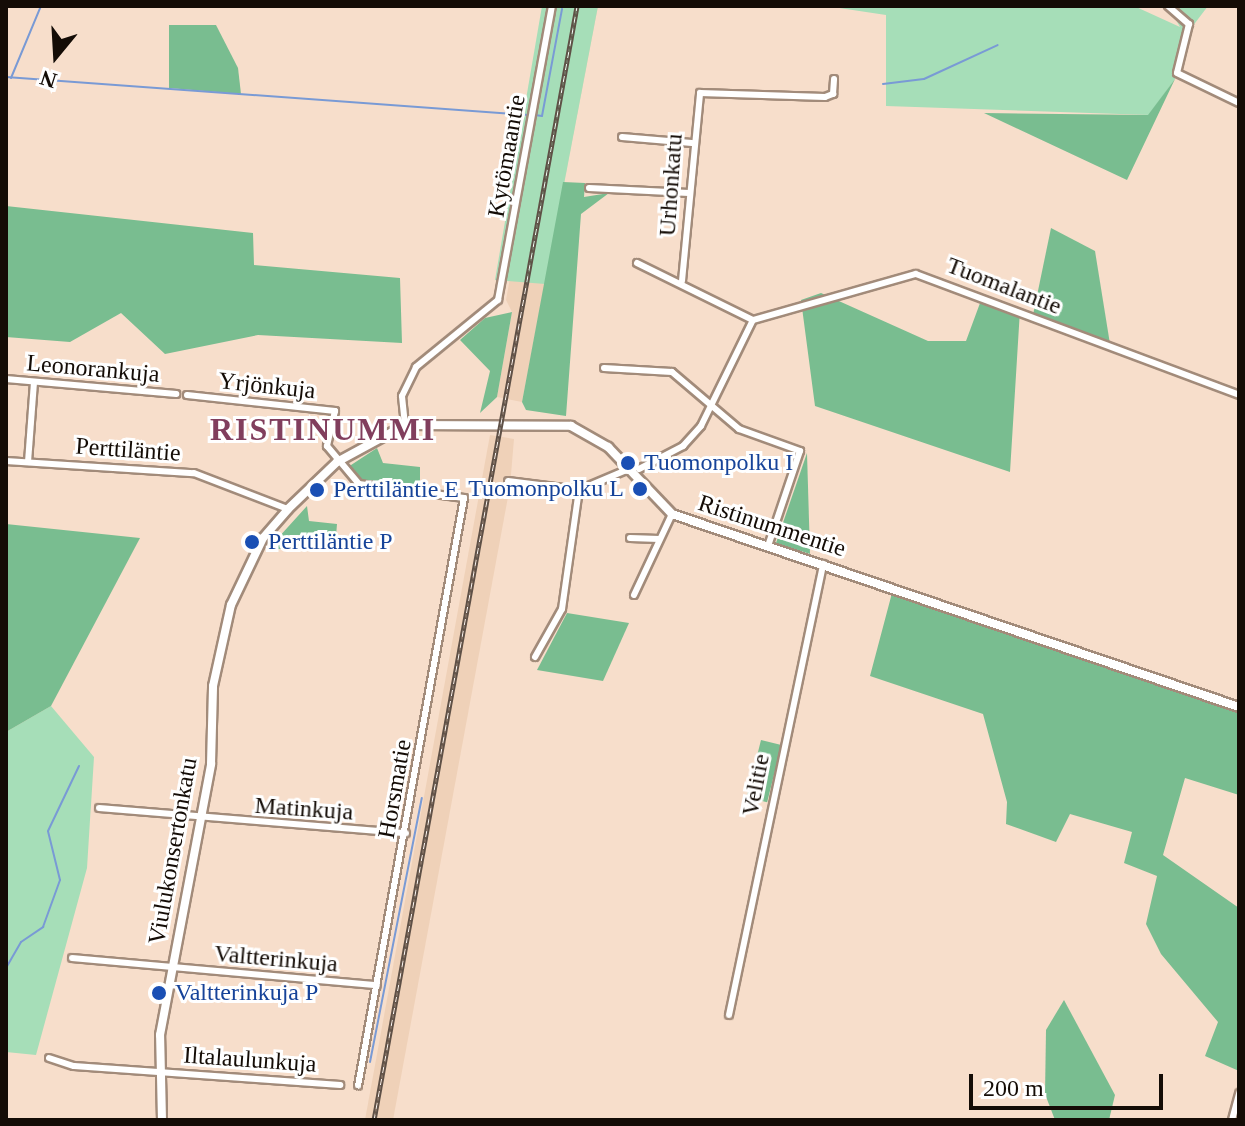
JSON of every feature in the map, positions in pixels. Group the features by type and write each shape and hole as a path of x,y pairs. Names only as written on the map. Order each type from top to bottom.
{"street":[{"name":"Kytömaantie","path":"405,425 402,396 416,367 472,317 491,310 503,283 552,6"},
{"path":"1168,6 1189,24 1177,73 1239,103"},
{"name":"Urhonkatu","path":"682,281 692,143 700,93 825,97 833,94 834,79"},
{"path":"622,137 692,143"},
{"path":"589,188 689,193"},
{"path":"637,263 682,281 753,320 713,409 683,446 639,469"},
{"name":"Tuomalantie","path":"753,320 925,275 1239,395"},
{"path":"604,368 672,372 691,382 713,409 739,429 800,451 768,546"},
{"name":"Leonorankuja","path":"6,379 176,394"},
{"path":"28,462 34,382"},
{"name":"Yrjönkuja","path":"187,395 335,411 327,446 337,462"},
{"name":"Ristinummentie","path":"288,509 337,462 405,425 550,421 593,436 672,514 1239,707"},
{"name":"Perttiläntie","path":"6,461 194,473 288,509"},
{"name":"Horsmatie","path":"337,462 359,484 464,498 358,1086"},
{"path":"508,481 579,490 629,469"},
{"path":"535,657 562,609 579,490"},
{"name":"Viulukonsertonkatu","path":"162,1120 158,1071 200,820 220,644 249,563 288,509"},
{"path":"634,595 672,514"},
{"path":"630,538 659,539"},
{"name":"Velitie","path":"729,1015 823,564"},
{"name":"Matinkuja","path":"99,808 200,820 406,833"},
{"name":"Valtterinkuja","path":"72,958 377,985"},
{"name":"Iltalaulunkuja","path":"49,1058 158,1071 340,1085"},
{"path":"1232,1120 1239,1093"}],"shaded area":[{"path":"559,6 598,6 522,402 497,397 512,312 506,300"},
{"path":"490,435 514,439 510,486 393,1120 365,1120"}],"green space":[{"path":"542,6 598,6 545,284 495,280"},
{"path":"826,6 1134,6 1180,27 1168,6 1208,6 1189,31 1175,79 1149,115 886,106 886,15"},
{"path":"169,25 216,25 238,68 241,94 169,88"},
{"path":"1175,79 1127,180 984,113 1148,115"},
{"path":"563,182 585,183 584,197 609,193 581,214 566,416 526,410 522,402"},
{"path":"6,206 253,233 254,265 400,278 402,343 258,335 165,354 121,313 70,342 6,337"},
{"path":"1051,228 1095,251 1110,344 1033,315"},
{"path":"821,293 928,341 966,341 983,295 1020,310 1010,472 815,406 801,300"},
{"path":"512,312 497,397 480,413 490,371 460,340 485,318"},
{"path":"377,448 383,463 420,467 420,486 357,480 348,467"},
{"path":"807,453 810,554 776,543"},
{"path":"307,506 309,521 337,524 335,549 268,549"},
{"path":"6,524 140,538 51,706 6,732"},
{"path":"892,593 1239,711 1239,795 1185,778 1163,855 1239,908 1239,1071 1205,1056 1218,1022 1161,954 1146,924 1157,876 1124,863 1132,832 1070,814 1056,842 1006,824 1007,802 983,714 870,676"},
{"path":"567,613 629,623 603,681 537,670"},
{"path":"51,706 94,757 87,868 36,1055 6,1052 6,732"},
{"path":"761,740 781,745 767,802 747,797"},
{"path":"1064,1000 1115,1095 1109,1120 1055,1120 1045,1094 1046,1030"}],"waterway":[{"path":"11,78 41,6"},
{"path":"535,115 542,116 562,9"},
{"path":"883,84 924,79 998,45"},
{"path":"6,77 529,115"},
{"path":"6,968 21,942 43,927 60,880 48,831 79,766"},
{"path":"370,1062 422,798"}],"railway":[{"path":"374,1120 577,6"}],"place":[{"name":"Tuomonpolku I","path":"628,463"},
{"name":"Tuomonpolku L","path":"640,489"},
{"name":"Perttiläntie E","path":"317,490"},
{"name":"Perttiläntie P","path":"252,542"},
{"name":"Valtterinkuja P","path":"159,993"}],"district":[{"name":"RISTINUMMI","path":"323,429"}]}
